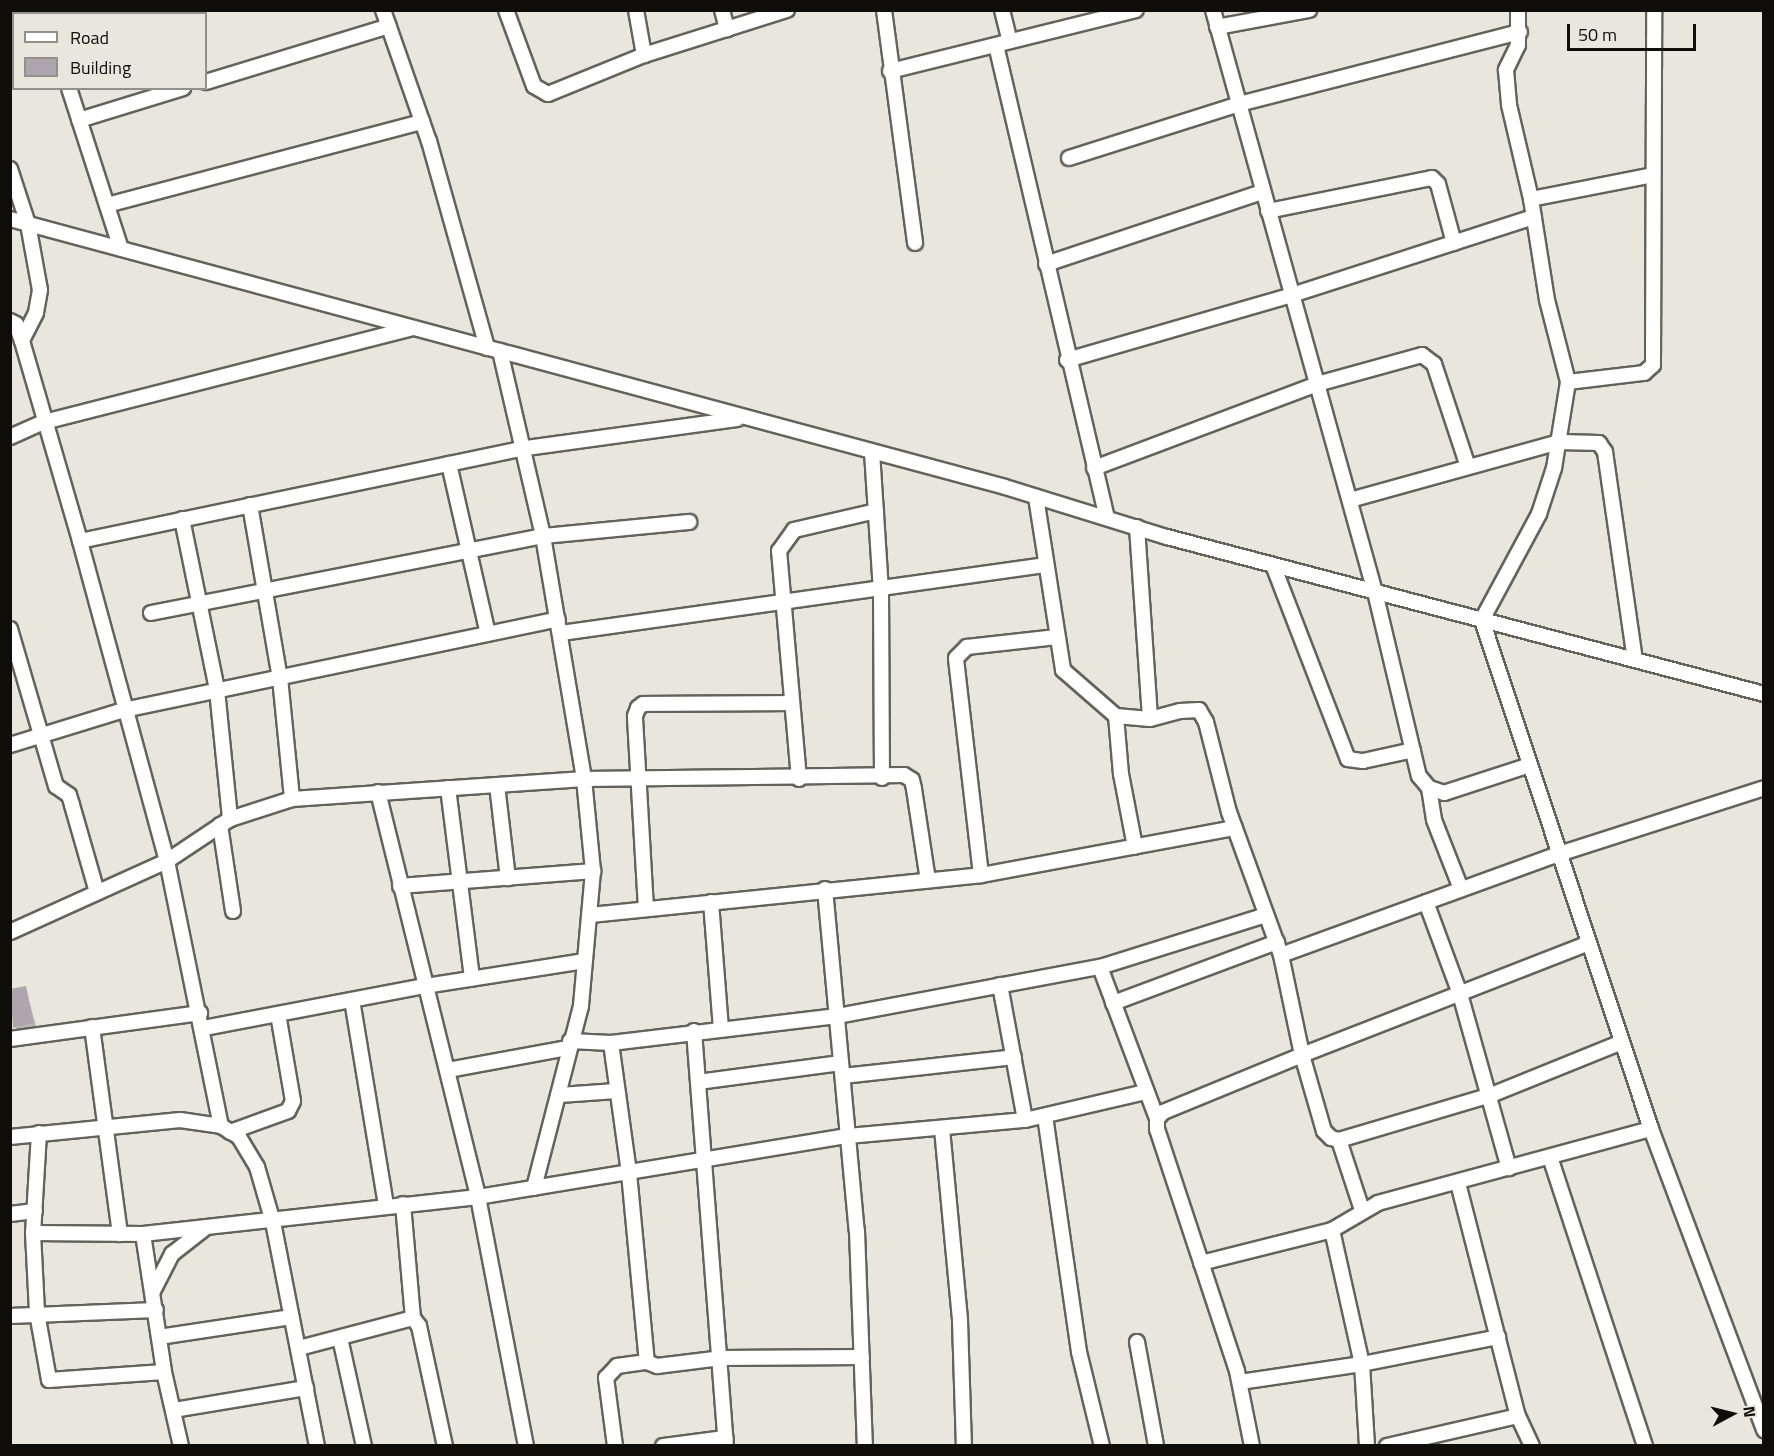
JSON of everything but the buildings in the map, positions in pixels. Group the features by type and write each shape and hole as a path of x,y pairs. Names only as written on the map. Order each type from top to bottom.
{"street":[{"path":"383,10 422,122 526,448 561,633 584,779 593,871 581,1006 569,1045 560,1095 534,1188"},
{"path":"506,10 534,86 541,93 562,89 644,55 787,10"},
{"path":"636,10 644,55"},
{"path":"722,10 726,28"},
{"path":"884,10 890,71 915,243"},
{"path":"1002,10 1010,41"},
{"path":"890,71 1136,10"},
{"path":"1213,10 1376,592 1419,776 1429,788 1434,820 1461,889"},
{"path":"1217,27 1309,10"},
{"path":"1518,10 1520,32 1506,70 1509,105 1532,199 1547,300 1568,382 1559,442 1539,514 1482,620 1651,1129 1764,1430"},
{"path":"1568,382 1644,373 1653,365 1654,10"},
{"path":"207,82 389,26"},
{"path":"1069,158 1239,104 1520,32"},
{"path":"996,45 1067,360 1107,519"},
{"path":"70,90 122,249"},
{"path":"79,120 176,90"},
{"path":"107,205 422,122"},
{"path":"10,169 28,224 40,290 36,313 22,341"},
{"path":"1532,199 1653,175"},
{"path":"1268,211 1432,178 1438,184 1454,243"},
{"path":"1046,264 1263,192"},
{"path":"1067,360 1292,295 1534,217"},
{"path":"10,219 745,417 1273,565 1764,694"},
{"path":"10,321 16,324 22,341 80,541 124,710 167,861 226,1129"},
{"path":"10,437 45,422 413,328"},
{"path":"1094,468 1317,384 1412,357 1428,357 1468,467"},
{"path":"80,541 526,448 745,417"},
{"path":"1350,500 1559,442 1599,443 1605,452 1635,660"},
{"path":"872,452 881,590 882,778"},
{"path":"449,464 488,634"},
{"path":"1036,497 1056,637 1063,670 1116,716 1150,719 1180,711 1199,710 1235,828 1279,949 1302,1055 1324,1131 1339,1140 1362,1210"},
{"path":"250,505 280,678 292,799"},
{"path":"799,778 781,603 778,551 794,530 876,511"},
{"path":"182,519 217,690 233,911"},
{"path":"151,613 543,536 689,522"},
{"path":"1137,528 1150,719"},
{"path":"561,633 881,590 1046,565"},
{"path":"1273,565 1348,759 1363,761 1413,750"},
{"path":"10,745 124,710 558,619"},
{"path":"10,629 15,662 56,786 69,795 97,892"},
{"path":"981,875 956,658 967,647 1056,637"},
{"path":"646,909 635,716 643,704 792,703"},
{"path":"1116,716 1121,774 1136,847"},
{"path":"1429,788 1444,793 1530,765"},
{"path":"10,932 167,861 225,822 292,799 584,779 882,778 904,775 912,780 928,880"},
{"path":"497,785 508,878"},
{"path":"448,788 472,978"},
{"path":"1113,1003 1426,902 1559,854 1764,788"},
{"path":"378,792 478,1197 526,1446"},
{"path":"590,915 825,889 981,875 1235,828"},
{"path":"400,886 593,871"},
{"path":"825,889 857,1231 865,1446"},
{"path":"711,902 721,1028"},
{"path":"1426,902 1460,994 1491,1095 1509,1168"},
{"path":"448,1070 569,1045 611,1043 694,1031 837,1016 1100,967 1266,915"},
{"path":"1157,1119 1163,1112 1302,1055 1589,943"},
{"path":"204,1028 425,986 584,961"},
{"path":"1100,967 1157,1119 1157,1129 1240,1382 1252,1446"},
{"path":"1000,985 1025,1120"},
{"path":"352,1000 386,1206"},
{"path":"10,1039 200,1012"},
{"path":"226,1129 288,1111 293,1101 278,1014"},
{"path":"92,1028 120,1234"},
{"path":"663,1446 726,1442 706,1159 694,1031"},
{"path":"1339,1140 1491,1095 1622,1042"},
{"path":"611,1043 629,1173 647,1362"},
{"path":"698,1082 1014,1057"},
{"path":"560,1095 616,1091"},
{"path":"33,1233 143,1234 273,1222 386,1206 478,1197 848,1136 1025,1120 1145,1092"},
{"path":"1045,1116 1079,1352 1102,1446"},
{"path":"10,1137 180,1120 226,1129 239,1137 257,1167 273,1222 317,1446"},
{"path":"942,1129 960,1321 964,1446"},
{"path":"1201,1263 1332,1230 1362,1210 1651,1129"},
{"path":"39,1133 33,1233 38,1313 49,1380 164,1372"},
{"path":"1550,1157 1645,1446"},
{"path":"1458,1183 1518,1416 1532,1446"},
{"path":"403,1204 413,1318 419,1326 445,1446"},
{"path":"10,1214 35,1211"},
{"path":"153,1292 172,1254 204,1229"},
{"path":"1332,1230 1362,1364 1367,1446"},
{"path":"143,1234 164,1372 181,1446"},
{"path":"10,1316 38,1313 156,1310"},
{"path":"159,1337 291,1317"},
{"path":"299,1348 413,1318"},
{"path":"1240,1382 1362,1364 1498,1337"},
{"path":"340,1338 364,1446"},
{"path":"1137,1342 1156,1446"},
{"path":"615,1446 606,1378 617,1366 647,1362 657,1366 721,1358 862,1358"},
{"path":"174,1410 306,1389"},
{"path":"1387,1446 1518,1416"}]}
